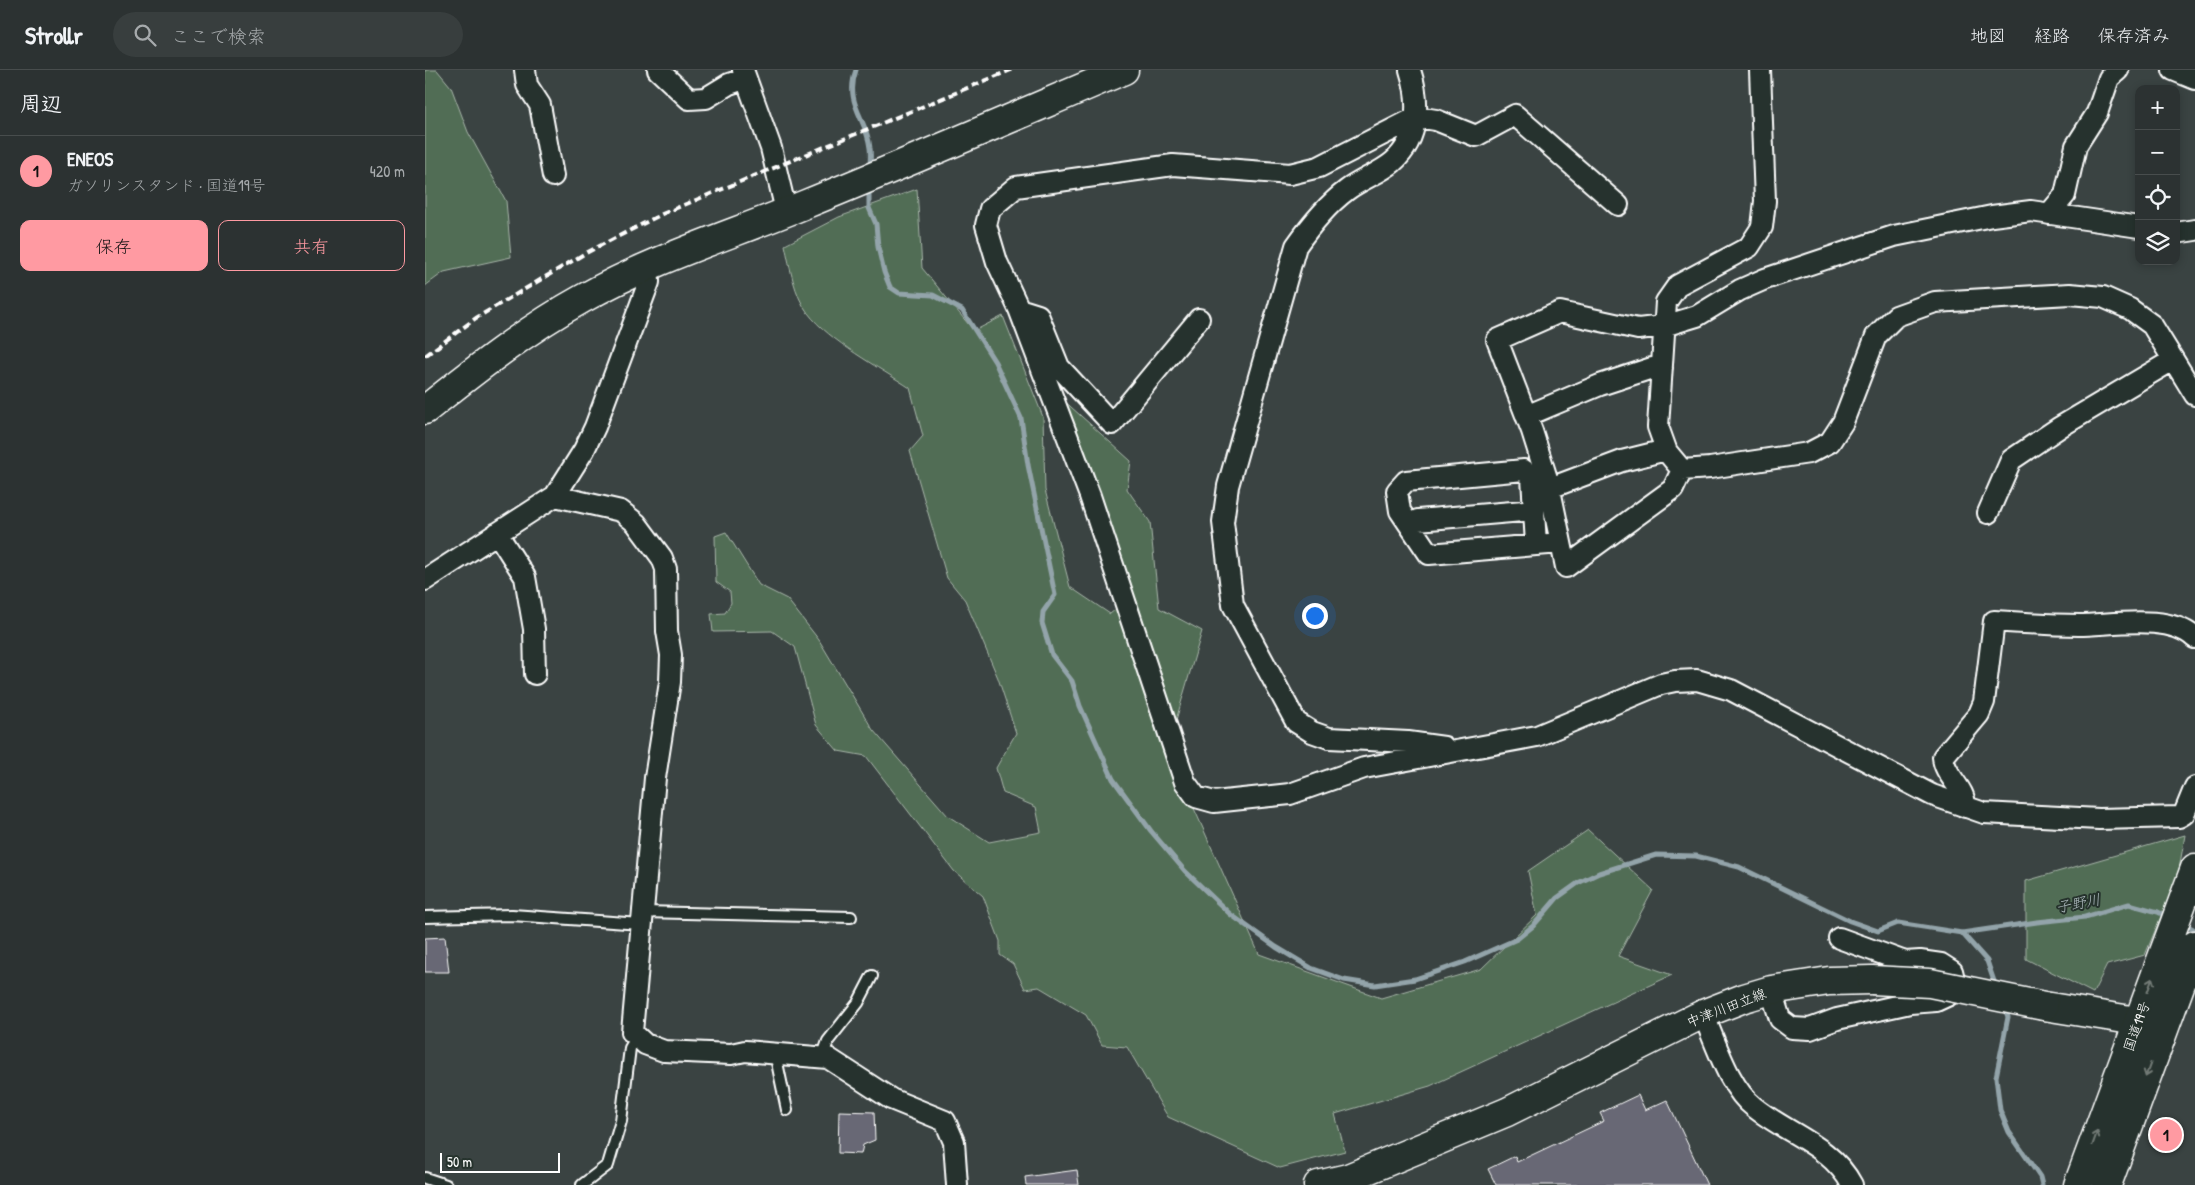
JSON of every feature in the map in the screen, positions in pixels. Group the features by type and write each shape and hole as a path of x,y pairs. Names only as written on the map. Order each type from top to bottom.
{"main road":[{"path":"425,410 472,373 549,318 603,287 955,142 1123,70"},
{"name":"国道19号","path":"2078,1184 2195,868"},
{"name":"国道19号","path":"2107,1185 2193,952"},
{"name":"中津川田立線","path":"1318,1185 1350,1181 1507,1112 1703,1014 1771,990 1829,981 1872,980 1930,983 2043,1006 2137,1021 2163,1030"}],"street":[{"path":"525,70 527,85 540,105 553,176"},
{"path":"658,70 689,99 706,98 744,75 794,209"},
{"path":"1410,70 1416,87 1417,117 1410,140 1393,162 1347,190 1311,225 1297,246 1228,486 1223,522 1233,605 1297,722 1312,732 1329,738 1409,742 1461,749"},
{"path":"1682,470 1666,450 1658,427 1666,302 1678,285 1749,247 1762,228 1765,201 1760,70"},
{"path":"2049,214 2065,195 2076,146 2097,113 2109,78 2118,70"},
{"path":"2173,70 2195,79"},
{"path":"1618,205 1515,115 1476,136 1436,120 1417,117 1319,167 1290,174 1173,165 1016,187 990,209 986,224 997,262 1019,309 1090,496 1185,782 1196,797 1214,802 1289,794 1365,768 1537,736 1661,684 1697,680 1731,690 1932,795 1984,813 2099,819 2179,817 2184,814 2195,787"},
{"path":"1682,470 1673,488 1566,567 1550,488 1526,416 1497,340 1560,312 1638,330 1664,326 1697,316 1740,290 1765,279 1894,236 1992,216 2031,212 2135,226"},
{"path":"2180,232 2195,230"},
{"path":"425,580 555,496 584,450 595,427 649,282 648,267"},
{"path":"1682,470 1710,468 1809,453 1830,442 1843,422 1876,336 1896,316 1935,302 2070,294 2103,297 2130,309 2153,325 2195,395"},
{"path":"1019,309 1038,315 1059,367 1111,424 1199,319"},
{"path":"1987,513 2011,460 2060,427 2173,360"},
{"path":"1526,416 1600,385 1652,368 1662,368"},
{"path":"1550,488 1621,461 1666,450"},
{"path":"1536,544 1532,478 1524,470 1406,481 1397,491 1400,511 1429,554 1561,543"},
{"path":"555,496 621,512 635,524 662,558 667,569 667,630 671,655 670,682 655,778 633,1032 645,1044 664,1051 731,1054 745,1051 828,1058 891,1100 945,1121 954,1142 957,1185"},
{"path":"1410,526 1418,520 1534,510"},
{"path":"497,533 525,577 533,629 535,674"},
{"path":"1965,808 1965,800 1943,765 1943,757 1979,714 1985,702 1994,621 2079,625 2126,622 2155,623 2177,628 2195,638"},
{"path":"1771,990 1780,1019 1792,1028 1810,1029 1837,1019 1910,1003 1936,1001 1949,995 1955,983 1952,970 1941,964 1920,961 1905,962 1839,938"},
{"path":"1703,1014 1737,1090 1753,1107 1827,1153 1846,1174 1852,1185"}],"lane":[{"path":"425,917 512,915 642,918 851,917"},
{"path":"822,1058 828,1041 858,1003 872,976"},
{"path":"582,1185 608,1165 621,1121 630,1048 637,1036"},
{"path":"775,1053 787,1110"},
{"path":"425,1178 446,1185"}],"green space":[{"path":"425,70 437,70 451,87 468,132 506,201 511,257 444,272 425,286"},
{"path":"917,189 922,268 974,331 1003,316 1043,417 1045,490 1070,587 1110,614 1132,596 1061,398 1131,461 1127,489 1150,522 1159,608 1202,631 1167,751 1259,954 1381,998 1481,969 1537,915 1528,871 1588,830 1653,890 1618,956 1672,975 1430,1086 1335,1114 1345,1151 1280,1168 1168,1117 1127,1047 1102,1045 1086,1015 1039,987 1025,989 1013,964 1000,955 1000,941 983,896 954,871 866,756 838,751 816,725 795,647 772,631 713,632 711,614 725,613 731,603 730,592 716,582 715,536 726,532 759,585 787,599 819,640 873,730 948,816 989,842 1041,832 1036,807 1003,793 996,768 1016,733 998,678 965,600 947,578 910,451 923,436 910,388 842,344 808,313 799,298 785,245 839,217"},
{"path":"2185,835 2178,875 2145,955 2107,965 2093,993 2026,959 2026,881"}],"building":[{"path":"445,937 449,972 425,972 425,938"},
{"path":"1638,1095 1645,1110 1667,1100 1707,1185 1496,1185 1488,1169 1515,1156 1517,1162 1604,1121 1600,1113"},
{"path":"839,1111 874,1112 875,1140 863,1145 861,1154 838,1153"},
{"path":"1077,1170 1079,1185 1026,1185 1025,1177"}],"waterway":[{"path":"856,70 853,82 854,102 868,137 870,168"},
{"path":"869,187 869,208 876,224 878,247 890,287 899,293 933,295 962,310 995,362 1021,418 1028,465 1055,595 1043,612 1042,623 1052,655 1072,681 1080,706 1113,779 1151,831 1185,871 1230,914 1276,947 1311,968 1344,980 1375,985 1415,979 1465,962 1517,939 1533,926 1557,898 1578,883 1599,873 1656,855 1696,856 1739,867 1850,921 1878,931 1898,923 1962,933 2085,917 2129,904 2158,912 2168,917"},
{"name":"子野川","path":"2182,923 2195,930"},
{"path":"1962,933 1987,961 1996,987"},
{"path":"2004,1006 2008,1017 1996,1077 2000,1110 2009,1132 2040,1177 2042,1185"}],"railway":[{"path":"425,356 476,318 584,254 662,214 1011,70"}],"place":[{"name":"ENEOS","path":"2166,1135"}]}
